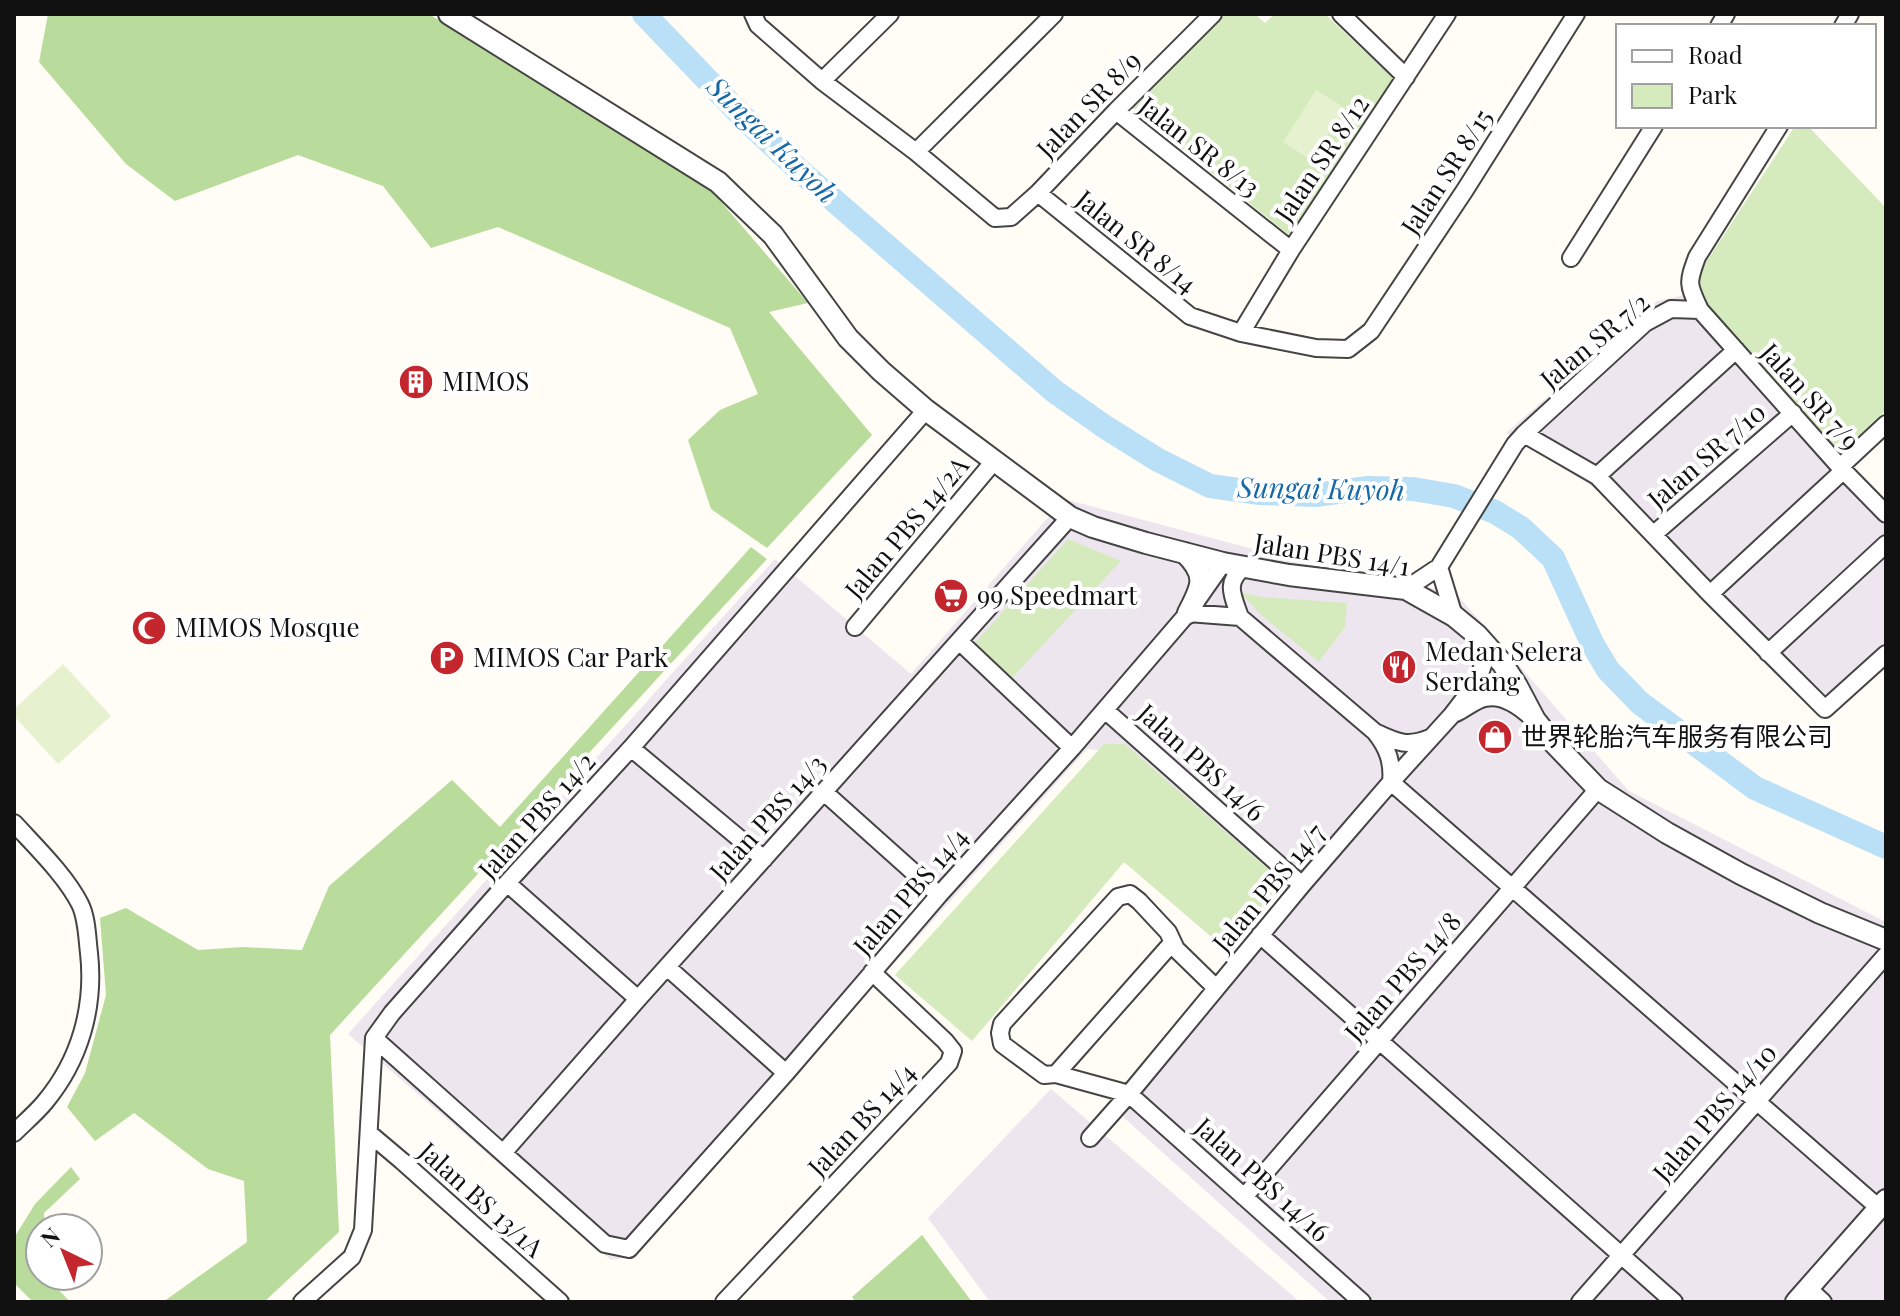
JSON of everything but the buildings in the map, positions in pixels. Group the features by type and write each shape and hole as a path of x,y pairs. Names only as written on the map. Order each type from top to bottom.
{"street":[{"name":"Jalan PBS 14/1","path":"449,14 718,182 773,235 848,338 881,371 926,410 1070,517 1093,527 1234,565 1406,589 1454,616 1477,635 1502,663 1535,720 1598,789 1667,833 1741,874 1820,913 1886,940"},
{"path":"753,14 758,25 822,81 916,152 1054,14"},
{"path":"822,81 890,14"},
{"name":"Jalan SR 8/9","path":"916,152 995,218 1011,217 1213,14"},
{"path":"1341,14 1406,77"},
{"name":"Jalan SR 8/12","path":"1241,333 1291,250 1447,14"},
{"name":"Jalan SR 8/15","path":"1348,349 1371,331 1576,14"},
{"name":"Jalan SR 8/13","path":"1116,111 1291,250"},
{"path":"1571,258 1653,128"},
{"path":"1700,310 1689,278 1697,257 1778,128"},
{"name":"Jalan SR 8/14","path":"1038,193 1190,316 1241,333 1316,348 1348,349"},
{"name":"Jalan SR 7/2","path":"1406,589 1443,561 1520,439 1645,323 1671,309 1700,310"},
{"name":"Jalan SR 7/9","path":"1700,310 1886,514"},
{"path":"1597,476 1736,350"},
{"name":"Jalan PBS 14/2","path":"374,1038 392,1013 631,748 926,410"},
{"name":"Jalan SR 7/10","path":"1654,534 1793,413"},
{"path":"1710,594 1886,424"},
{"path":"1520,439 1597,476 1825,709 1886,654"},
{"name":"Jalan PBS 14/2A","path":"855,627 995,460"},
{"name":"Jalan PBS 14/3","path":"503,1153 1070,517"},
{"path":"1768,653 1886,544"},
{"path":"1185,553 1201,571 1201,588 1188,613 1240,617"},
{"path":"1443,561 1454,616"},
{"path":"1234,565 1232,594 1240,617 1375,732 1383,742 1393,767 1391,782 1757,1102 1882,1204 1809,1297"},
{"name":"Jalan PBS 14/4","path":"503,1153 605,1244 629,1249 1188,613 1234,565"},
{"name":"Jalan PBS 14/7","path":"1090,1138 1302,885 1451,716 1477,682 1484,662 1477,635"},
{"path":"959,641 1072,748"},
{"name":"Jalan PBS 14/7","path":"1451,716 1484,698 1502,698 1535,720"},
{"name":"Jalan PBS 14/6","path":"1105,710 1302,885"},
{"path":"1375,732 1396,742 1415,744 1432,737"},
{"path":"631,748 764,859"},
{"name":"Jalan PBS 14/8","path":"1244,1197 1598,789"},
{"path":"824,792 939,895"},
{"path":"14,823 45,857 80,904 91,969 86,1022 71,1062 46,1101 14,1133"},
{"path":"507,883 638,999"},
{"path":"1129,1094 1056,1074 1044,1075 1002,1044 1002,1024 1118,897 1130,894 1216,988"},
{"path":"1260,935 1674,1302"},
{"path":"1056,1074 1172,943"},
{"name":"Jalan PBS 14/10","path":"1580,1302 1886,955"},
{"path":"667,967 786,1073"},
{"name":"Jalan BS 14/4","path":"724,1302 949,1063 953,1051 945,1041 872,972"},
{"path":"302,1302 352,1257 363,1230 374,1038"},
{"path":"374,1038 503,1153"},
{"name":"Jalan PBS 14/16","path":"1129,1094 1362,1302"},
{"name":"Jalan BS 13/1A","path":"370,1134 560,1302"}],"shaded area":[{"path":"1689,294 1886,506 1886,660 1822,720 1598,490 1506,433 1657,301"},
{"path":"1064,499 1401,588 1451,588 1629,791 1886,922 1886,1302 1330,1302 1114,1109 1289,887 1125,752 1087,749 630,1257 611,1260 348,1034 775,559 911,674"},
{"path":"1051,1089 1300,1302 990,1302 928,1218"}],"green space":[{"path":"48,14 429,14 710,189 808,303 769,312 872,435 767,548 711,509 688,440 720,410 758,394 730,328 498,227 431,248 383,186 298,155 175,201 126,164 39,62"},
{"path":"1225,14 1255,14 1265,23 1275,14 1325,14 1394,79 1289,235 1132,109"},
{"path":"1316,90 1345,108 1311,160 1283,142"},
{"path":"1794,128 1810,128 1886,208 1886,410 1840,453 1704,301 1697,276"},
{"path":"1068,539 1121,561 1011,679 974,644"},
{"path":"751,547 767,559 330,1035 339,1232 264,1302 163,1302 247,1242 244,1181 208,1169 134,1113 95,1141 67,1107 85,1073 106,995 100,918 126,908 198,950 243,947 302,950 329,886 452,780 500,827"},
{"path":"1240,592 1262,597 1347,603 1345,627 1319,662 1260,614"},
{"path":"63,664 111,716 58,764 14,716 14,709"},
{"path":"1104,744 1125,744 1275,875 1274,897 1230,953 1124,862 972,1041 895,975"},
{"path":"71,1167 80,1179 45,1212 30,1212"},
{"path":"24,1222 24,1292 61,1292 70,1302 33,1302 14,1283 14,1238"},
{"path":"922,1235 972,1302 856,1302 852,1297"}],"waterway":[{"name":"Sungai Kuyoh","path":"644,14 800,171 1054,391 1105,427 1158,460 1210,486 1260,493 1315,495 1368,488 1413,489 1454,496 1495,512 1521,528 1553,558 1592,643 1608,670 1640,703 1755,788 1886,847"}],"place":[{"name":"MIMOS","path":"416,382"},
{"name":"99 Speedmart","path":"951,596"},
{"name":"MIMOS Mosque","path":"149,628"},
{"name":"MIMOS Car Park","path":"447,658"},
{"name":"Medan Selera Serdang","path":"1399,667"},
{"name":"世界轮胎汽车服务有限公司","path":"1495,737"}]}
